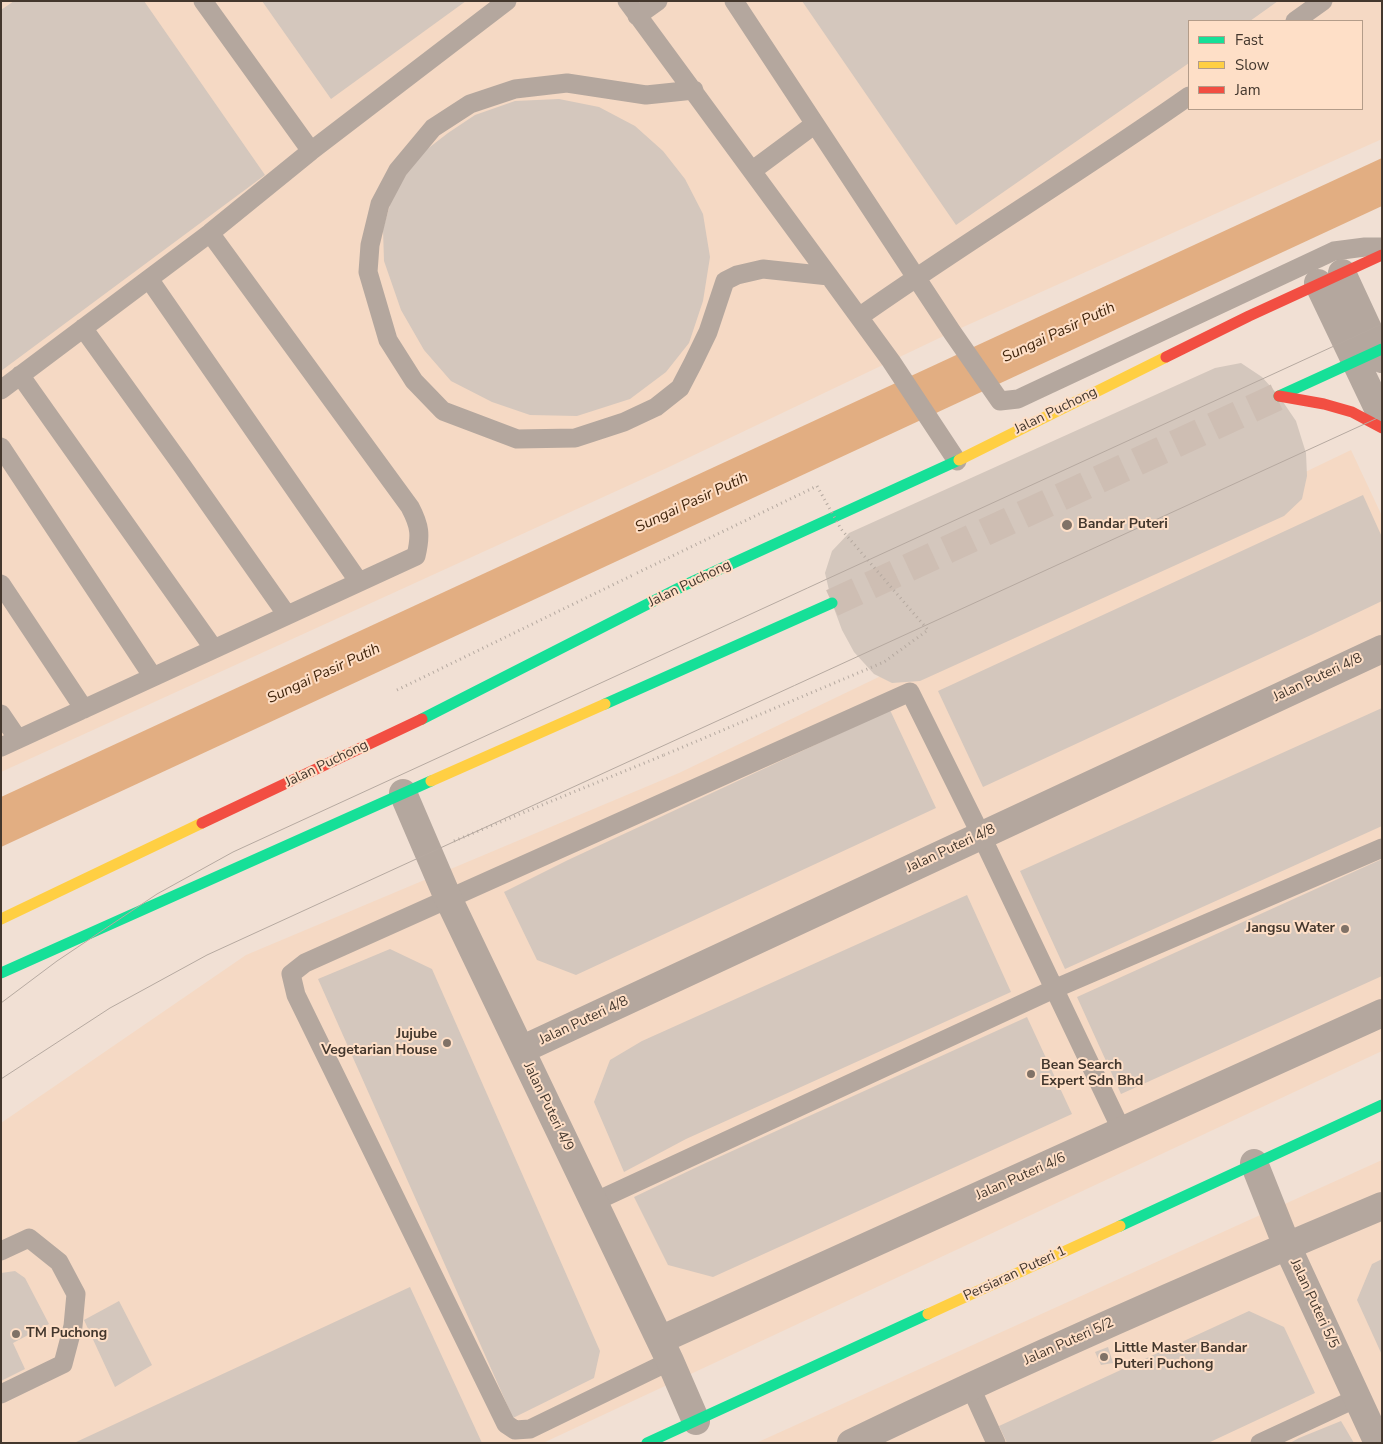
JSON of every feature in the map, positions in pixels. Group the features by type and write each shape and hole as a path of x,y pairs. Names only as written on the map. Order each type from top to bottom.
{"main road":[{"name":"Jalan Puchong","path":"1,920 422,719 685,585 957,461 1330,278 1382,255"},
{"path":"1374,355 1279,396 1324,404 1352,412 1382,428"},
{"path":"1,973 832,603"},
{"name":"Persiaran Puteri 1","path":"647,1443 1382,1105"}],"street":[{"path":"1330,278 1374,355 1382,416"},
{"name":"Jalan Puteri 4/8","path":"521,1050 1382,649"},
{"name":"Jalan Puteri 4/9","path":"403,793 448,898 665,1350 696,1421"},
{"name":"Jalan Puteri 4/6","path":"665,1350 1122,1131 1382,1013"},
{"name":"Jalan Puteri 5/5","path":"1254,1164 1287,1246 1378,1443"},
{"name":"Jalan Puteri 5/2","path":"852,1443 970,1386 1382,1206"}],"lane":[{"path":"203,1 311,152"},
{"path":"1,390 210,233 311,152 507,1"},
{"path":"658,1 632,8 753,170 891,361 957,461"},
{"path":"734,1 952,332 1000,401 1018,399 1334,251 1382,247"},
{"path":"1296,20 1323,1"},
{"path":"694,90 646,96 567,83 514,89 470,104 433,128 398,170 380,204 370,245 368,272 388,340 414,380 443,410 517,439 575,438 624,422 656,407 680,388 708,332 725,281 763,269 829,276"},
{"path":"859,317 916,277 1131,137 1188,97"},
{"path":"753,170 815,124"},
{"path":"1,714 10,743 416,556 420,538 418,522 410,507 210,233"},
{"path":"149,279 359,582"},
{"path":"83,328 287,615"},
{"path":"20,375 214,649"},
{"path":"1,447 153,677"},
{"path":"1,584 84,709"},
{"path":"665,1350 530,1429 515,1430 506,1424 296,995 291,974 305,963 910,692 981,835 1122,1131"},
{"path":"594,1202 1054,989 1382,848"},
{"path":"1,1251 29,1238 59,1262 76,1294 73,1326 64,1364 1,1394"},
{"path":"970,1386 996,1443"},
{"path":"1260,1443 1357,1398"}],"path":[{"path":"397,690 817,486 841,529 928,630 884,662 664,756 429,851"}],"shaded area":[{"path":"1,1 1382,1 1382,139 952,332 669,467 1,772"},
{"path":"1351,450 1382,516 1382,1051 543,1443 1,1443 1,1123 246,955 679,773"},
{"path":"1382,1160 1382,1443 756,1443"}],"water":[{"name":"Sungai Pasir Putih","path":"1382,158 1382,206 1,847 1,797"}],"building":[{"path":"14,1 144,1 265,175 1,371 1,10"},
{"path":"262,1 466,1 331,99"},
{"path":"802,1 1278,1 1251,20 1188,20 1188,64 956,225"},
{"path":"559,99 599,107 635,126 663,151 685,179 703,214 710,257 703,301 689,343 666,372 630,399 577,416 530,415 492,402 451,381 424,350 401,310 384,261 383,229 394,191 417,157 475,115 515,101"},
{"name":"Bandar Puteri","path":"1241,363 1262,377 1279,396 1296,421 1306,453 1307,476 1302,499 1284,516 920,681 892,683 874,674 854,652 842,630 832,603 825,573 832,551 849,533 1215,368"},
{"path":"1363,495 1382,537 1382,601 983,787 938,691"},
{"path":"1382,708 1382,826 1065,969 1020,871"},
{"path":"890,710 936,808 576,975 537,960 504,892 568,860"},
{"path":"1382,859 1382,976 1121,1094 1077,997"},
{"path":"967,895 1011,992 686,1139 624,1172 594,1102 610,1060 642,1041"},
{"path":"390,949 432,969 600,1351 594,1378 513,1418 318,979"},
{"path":"1027,1017 1072,1114 713,1277 668,1265 634,1197"},
{"path":"1382,1259 1382,1355 1357,1300 1372,1264"},
{"name":"TM Puchong","path":"15,1271 25,1278 49,1324 13,1343 25,1369 1,1381 1,1273"},
{"path":"410,1287 482,1443 74,1443"},
{"path":"119,1301 152,1365 115,1387 84,1320"},
{"path":"1249,1311 1284,1327 1315,1393 1208,1443 1007,1443 999,1426"},
{"name":"Little Master Bandar Puteri Puchong","path":"1108,1347 1113,1363 1101,1365 1095,1352"},
{"path":"1341,1421 1354,1443 1290,1443 1299,1438"}],"tunnel":[{"path":"832,603 1279,396"}],"tram line":[{"path":"1,1003 57,961 157,894 233,852 1382,324"},
{"path":"1,1079 110,1008 207,955 1382,416"}],"traffic: fast":[{"path":"1279,396 1382,349"},
{"path":"422,719 685,585 959,460"},
{"path":"605,704 832,603"},
{"path":"1,973 431,781"},
{"path":"1120,1226 1382,1105"},
{"path":"647,1443 928,1314"}],"traffic: slow":[{"path":"959,460 1166,357"},
{"path":"431,781 605,704"},
{"path":"1,919 202,823"},
{"path":"928,1314 1120,1226"}],"traffic: jam":[{"path":"1166,357 1249,316 1382,255"},
{"path":"1279,396 1324,404 1352,412 1382,428"},
{"path":"202,823 422,719"}],"place":[{"name":"Bandar Puteri","path":"1067,525"},
{"name":"Jangsu Water","path":"1345,929"},
{"name":"Jujube Vegetarian House","path":"447,1043"},
{"name":"Bean Search Expert Sdn Bhd","path":"1031,1074"},
{"name":"TM Puchong","path":"16,1334"},
{"name":"Little Master Bandar Puteri Puchong","path":"1104,1357"}]}
